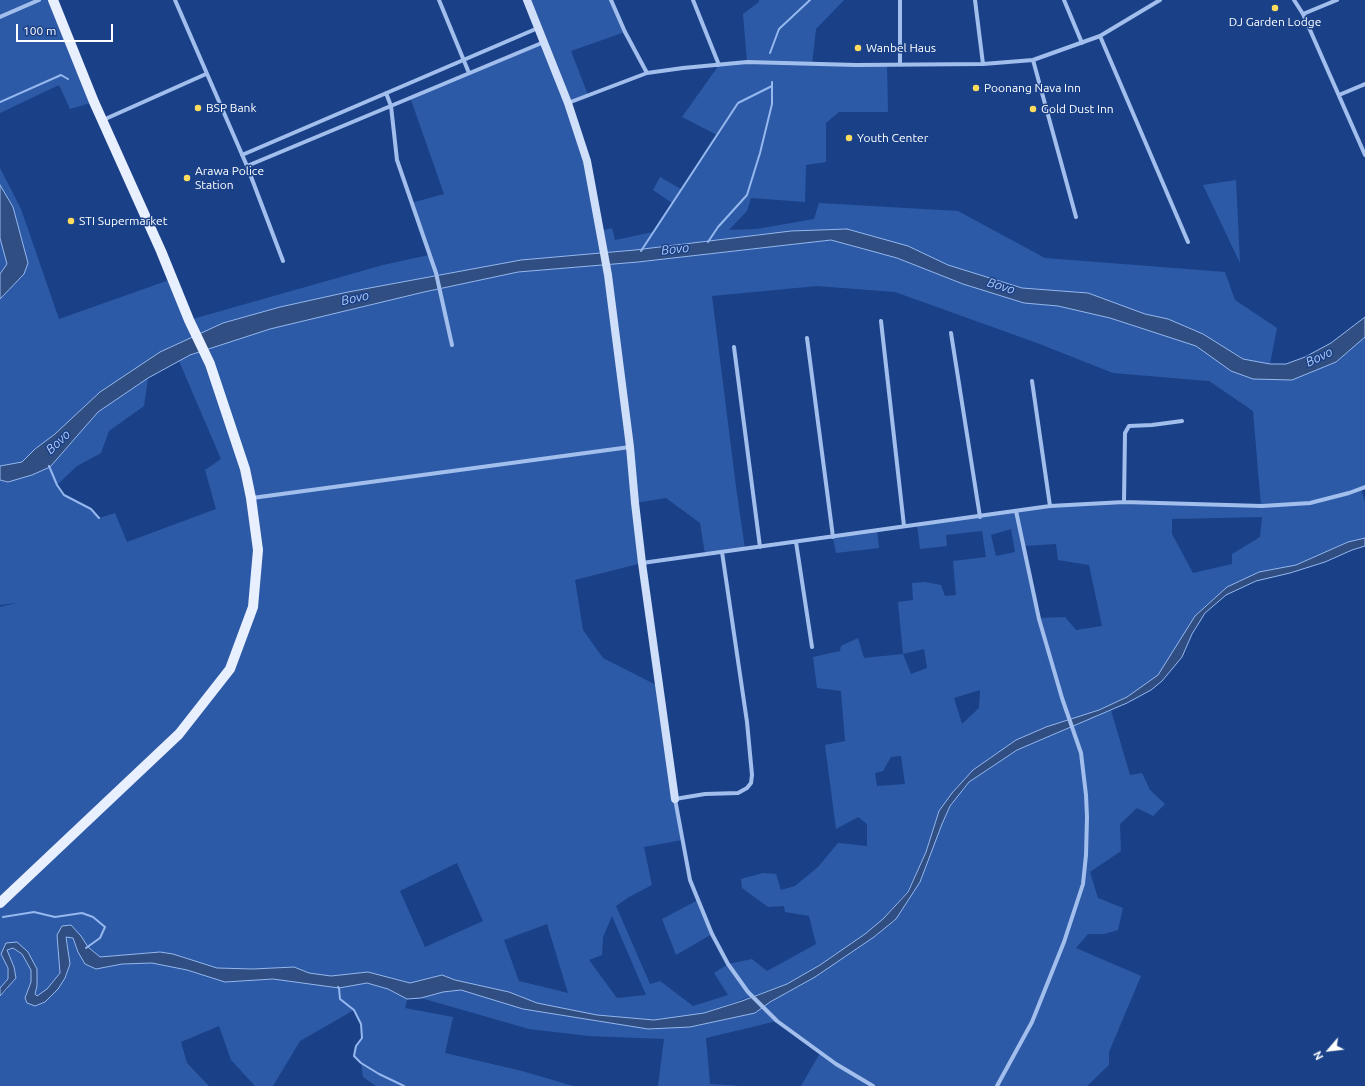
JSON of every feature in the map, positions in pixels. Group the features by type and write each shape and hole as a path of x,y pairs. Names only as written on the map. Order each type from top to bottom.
{"main road":[{"path":"0,903 179,734 230,668 253,607 258,550 251,498 245,469 210,364 194,331 102,120 53,0"}],"street":[{"path":"0,17 38,0"},
{"path":"175,0 247,166 283,261"},
{"path":"439,0 469,73"},
{"path":"527,0 568,103 587,161 608,275 630,447 642,563 675,799 690,880 712,934 728,964 748,992 777,1021 802,1040 836,1064 873,1086"},
{"path":"611,0 625,32 646,73"},
{"path":"693,0 719,65"},
{"path":"900,0 900,65"},
{"path":"975,0 983,64"},
{"path":"1064,0 1082,43"},
{"path":"568,103 646,73 747,62 900,65 983,64 1033,60 1100,36 1160,0"},
{"path":"1294,0 1303,14 1365,155"},
{"path":"1303,14 1337,0"},
{"path":"242,155 539,28"},
{"path":"1100,36 1188,242"},
{"path":"247,166 544,41"},
{"path":"1033,60 1076,217"},
{"path":"102,120 206,74"},
{"path":"1339,94 1365,84"},
{"path":"386,93 391,106 397,160 436,273 443,298 452,346"},
{"path":"881,321 904,526"},
{"path":"952,334 980,517"},
{"path":"807,338 833,537"},
{"path":"734,347 760,547"},
{"path":"1032,381 1050,506"},
{"path":"1124,502 1125,433 1129,426 1182,421"},
{"path":"251,498 630,447"},
{"path":"642,563 904,526 980,517 1050,506 1124,502 1262,506 1310,503 1349,493 1365,487"},
{"path":"997,1086 1032,1022 1064,942 1083,884 1086,856 1086,795 1081,753 1039,619 1016,511"},
{"path":"796,542 812,647"},
{"path":"675,799 705,794 738,793 747,788 751,783 752,765 722,552"}],"shaded area":[{"path":"0,0 53,0 94,102 70,109 59,85 0,113"},
{"path":"527,0 611,0 625,32 571,51 588,95 568,104 587,161 600,231 612,228 615,240 653,232 672,203 653,190 660,177 681,189 717,135 682,117 719,65 747,62 743,14 759,2 759,0 844,0 816,29 812,64 887,65 888,112 839,112 826,123 826,162 806,165 805,202 751,198 747,211 729,230 757,229 814,219 819,203 958,211 1045,258 1225,272 1235,300 1277,328 1270,364 1243,359 1203,334 1168,319 1145,314 1088,293 1022,288 948,265 908,246 847,229 521,260 348,292 280,307 223,323 55,434 35,449 22,462 0,466 0,299 24,274 13,207 0,185 0,168 21,209 59,319 172,279 189,320 383,265 429,255 411,203 444,194 410,97 544,41"},
{"path":"1236,180 1240,263 1203,185"},
{"path":"0,238 7,264 0,274"},
{"path":"831,240 897,258 963,284 1024,303 1058,306 1110,318 1196,346 1231,371 1336,362 1365,337 1365,487 1361,489 1365,502 1365,538 1348,542 1296,565 1259,572 1227,587 1195,616 1159,675 1127,697 1099,710 1046,727 1016,740 973,770 952,793 939,811 926,852 907,892 883,919 865,934 820,965 787,984 704,1013 654,1020 597,1015 537,1003 509,992 455,980 442,975 410,983 368,972 331,976 309,973 294,967 253,969 217,968 173,954 160,952 100,957 88,947 81,936 58,935 60,973 47,989 37,997 35,994 37,986 37,969 28,952 6,943 8,979 0,988 0,607 16,603 0,605 0,480 8,482 50,467 98,412 148,378 144,406 109,431 101,453 77,466 57,485 64,495 91,509 99,518 115,513 127,542 216,509 205,470 221,459 179,361 190,355 270,329 424,292 518,272 638,262","holes":["817,286 895,292 1037,343 1113,373 1209,381 1253,411 1261,506 1124,502 1050,506 917,525 920,549 947,546 946,535 982,531 986,557 953,561 956,595 945,596 941,585 925,582 912,583 913,600 898,602 903,654 864,658 858,638 841,646 840,651 813,657 817,688 841,691 845,741 825,745 836,829 858,817 867,824 867,846 838,843 818,867 795,886 781,890 776,874 763,873 741,879 742,888 768,907 784,906 785,912 809,916 816,944 767,971 752,959 728,964 714,973 728,995 693,1006 660,981 650,984 616,906 629,897 652,885 644,847 682,840 660,687 603,658 583,630 575,580 642,563 635,503 666,498 700,523 705,554 745,549 712,296","1262,517 1260,537 1232,554 1232,564 1193,573 1172,534 1172,519","1011,529 1015,552 996,556 991,535","1056,544 1058,560 1089,565 1102,626 1076,630 1065,617 1039,618 1024,546","924,649 927,668 911,674 903,654","980,690 979,708 962,724 954,698","901,756 905,784 877,786 875,773 883,771 891,757","457,863 483,921 425,947 400,891","612,916 646,995 617,998 589,960 602,955 603,937","547,924 568,993 519,981 504,940"]},
{"path":"877,530 879,548 836,553 833,537"},
{"path":"1111,710 1130,775 1142,773 1150,790 1165,804 1153,816 1137,808 1120,824 1121,851 1090,872 1098,898 1123,908 1118,930 1104,934 1088,934 1076,948 1141,976 1109,1052 1109,1065 1087,1086 801,1086 820,1053 777,1021 706,1038 710,1084 740,1086 658,1086 664,1039 589,1036 529,1029 421,998 443,992 461,990 523,1009 648,1029 690,1027 755,1013 770,1002 815,977 874,937 896,919 950,806 969,782 1017,750"},
{"path":"698,900 712,934 676,955 662,919"},
{"path":"66,937 73,938 78,952 96,969 122,964 152,963 187,970 225,982 273,979 339,988 367,983 388,989 407,999 405,1008 453,1017 445,1053 522,1071 573,1086 376,1086 363,1077 361,1063 354,1056 356,1046 362,1038 361,1024 354,1010 300,1041 273,1086 255,1086 231,1060 219,1026 181,1042 187,1063 209,1086 0,1086 0,996 8,989 14,967 7,950 13,948 22,954 31,970 31,982 25,998 35,1006 45,1002 58,989 67,946"}],"water":[{"path":"0,185 13,207 28,263 24,274 0,299 0,274 7,264 0,238"},
{"name":"Bovo","path":"847,229 908,246 948,265 1022,288 1088,293 1145,314 1168,319 1203,334 1243,359 1270,364 1286,364 1305,357 1331,343 1365,317 1365,337 1336,362 1292,380 1253,379 1231,371 1196,346 1110,318 1058,306 1024,303 963,284 897,258 831,240 638,262 518,272 424,292 270,329 190,355 148,378 98,412 50,467 32,475 8,482 0,480 0,466 22,462 35,449 55,434 100,392 160,352 223,323 280,307 348,292 521,260 635,250 791,231"},
{"path":"1365,538 1365,546 1325,562 1290,573 1256,581 1226,595 1205,613 1192,634 1182,657 1162,681 1151,690 1127,703 1017,750 969,782 950,806 920,882 896,919 874,937 815,977 770,1002 755,1013 690,1027 648,1029 523,1009 461,990 443,992 421,998 407,999 388,989 367,983 339,988 273,979 225,982 187,970 152,963 122,964 96,969 85,964 78,952 73,938 66,937 70,964 65,978 58,989 45,1002 35,1006 27,1003 25,998 31,982 31,970 22,954 13,948 7,950 14,967 16,978 0,996 0,988 8,979 8,968 1,954 6,943 17,942 28,952 37,969 37,986 35,994 37,996 47,989 60,973 57,935 62,926 71,925 88,947 100,957 160,952 173,954 217,968 253,969 294,967 309,973 331,976 368,972 410,983 442,975 455,980 509,992 537,1003 597,1015 654,1020 704,1013 742,1001 787,984 820,965 865,934 883,919 908,892 926,852 939,811 952,793 973,770 1016,740 1046,727 1099,710 1127,697 1158,675 1195,616 1227,587 1259,572 1296,565 1348,542"}],"waterway":[{"path":"770,53 779,29 810,0"},
{"path":"0,102 61,75 68,79"},
{"path":"708,242 718,227 747,195 760,153 772,104 772,82"},
{"path":"641,251 738,103 772,86"},
{"path":"49,466 57,485 64,495 91,509 99,518"},
{"path":"3,917 34,912 55,917 82,913 93,917 105,927 100,938 86,948"},
{"path":"338,987 340,999 354,1010 361,1024 362,1038 356,1046 354,1056 361,1063 379,1074 404,1086"}],"place":[{"name":"DJ Garden Lodge","path":"1275,8"},
{"name":"Wanbel Haus","path":"858,48"},
{"name":"Poonang Nava Inn","path":"976,88"},
{"name":"BSP Bank","path":"198,108"},
{"name":"Gold Dust Inn","path":"1033,109"},
{"name":"Youth Center","path":"849,138"},
{"name":"Arawa Police Station","path":"187,178"},
{"name":"STI Supermarket","path":"71,221"}]}
